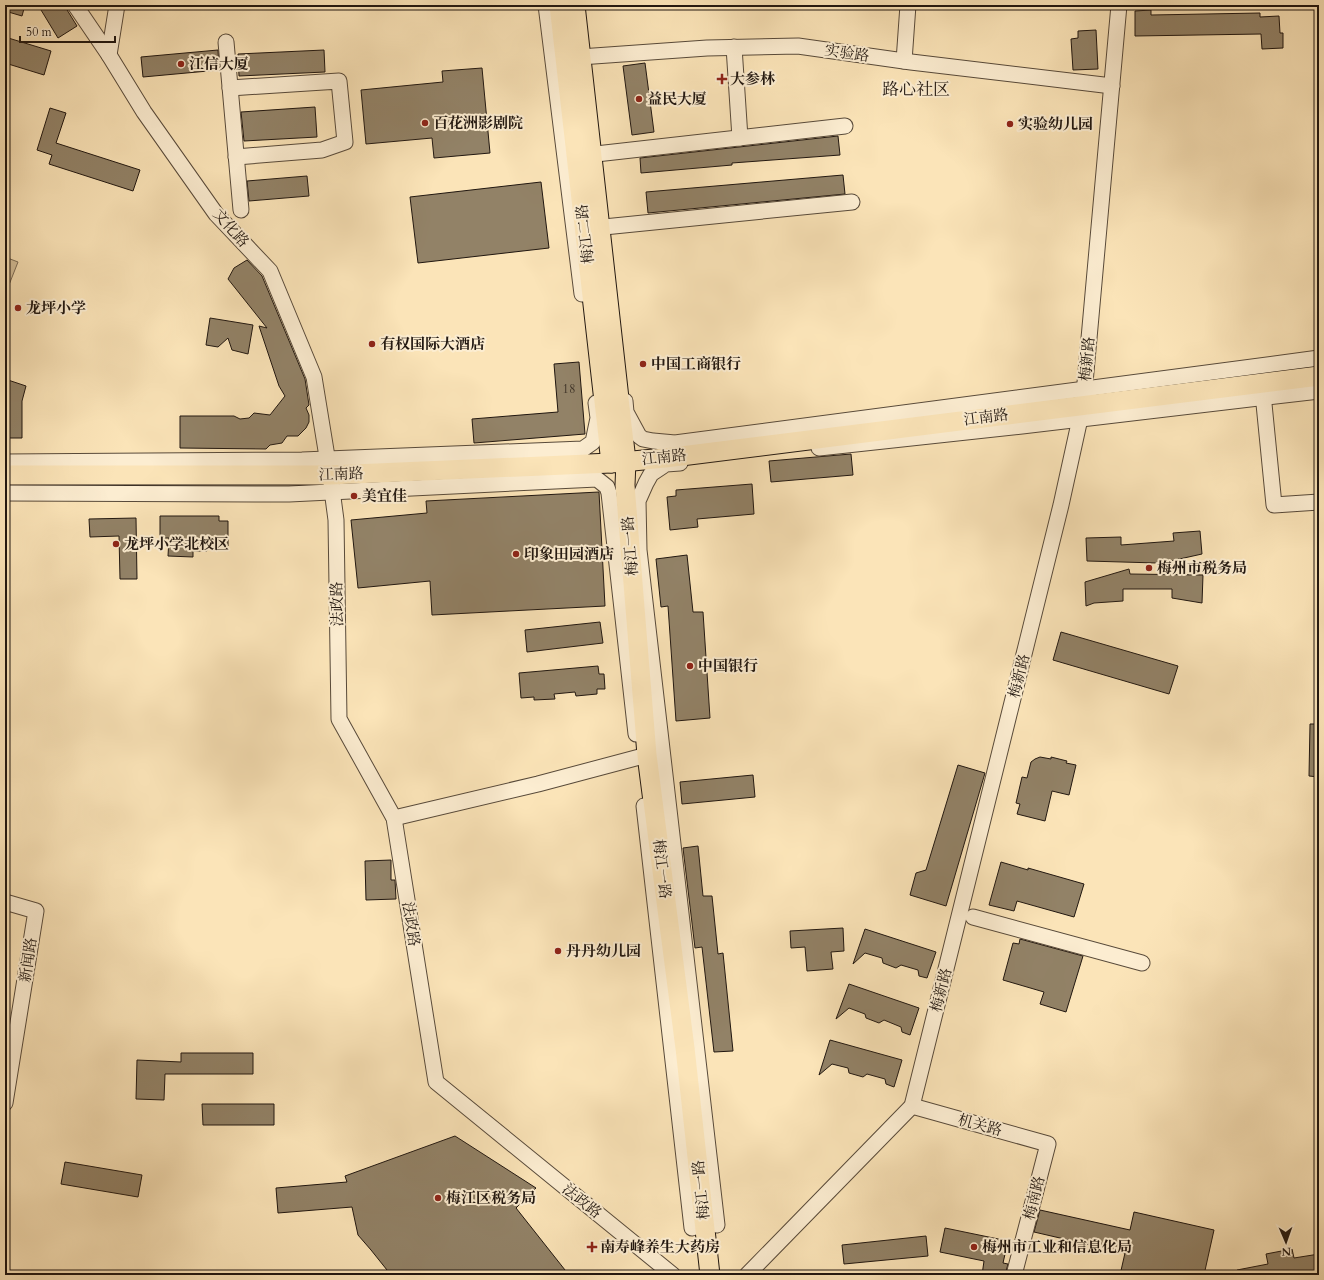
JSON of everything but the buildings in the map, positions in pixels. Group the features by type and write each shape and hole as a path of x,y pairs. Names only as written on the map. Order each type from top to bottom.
{"main road":[{"name":"梅江二路","path":"559,5 619,462"},
{"name":"梅江二路","path":"574,5 619,462"},
{"name":"江南路","path":"5,475 330,475 619,462 665,458 1319,376"},
{"name":"梅江一路","path":"619,462 625,485 643,756 685,1048 710,1275"}],"street":[{"name":"文化路","path":"75,5 109,55 144,112 216,214 270,271 314,377 330,475"},
{"path":"109,55 117,5"},
{"path":"5,493 289,494 330,475 583,449 593,442 598,418 546,5"},
{"path":"583,5 626,412 639,436 643,439 675,443 1319,358"},
{"path":"904,60 908,5"},
{"name":"梅新路","path":"912,1106 1061,505 1083,405 1119,5"},
{"path":"226,42 241,210"},
{"name":"实验路","path":"580,57 734,47 798,46 1112,86"},
{"path":"734,47 740,138"},
{"path":"230,88 339,81 345,142 322,150 236,157"},
{"path":"596,154 845,126"},
{"path":"604,227 852,202"},
{"path":"717,1225 639,550 638,501 651,474 666,464 1022,426 1319,391"},
{"path":"1264,404 1274,505 1319,502"},
{"path":"5,462 330,475 597,479 607,486 643,756 692,1228"},
{"name":"法政路","path":"330,475 336,520 339,719 394,818 436,1082 673,1275"},
{"path":"394,818 538,784 643,756"},
{"name":"新闻路","path":"5,902 36,911 5,1104"},
{"path":"973,917 1142,963"},
{"path":"747,1275 912,1106"},
{"name":"机关路","path":"912,1106 1048,1144"},
{"name":"梅南路","path":"1014,1275 1048,1144"}],"shaded area":[{"path":"5,257 18,262 5,295"}],"place":[{"name":"江信大厦","path":"181,64"},
{"name":"大参林","path":"722,79"},
{"name":"益民大厦","path":"639,99"},
{"name":"百花洲影剧院","path":"425,123"},
{"name":"实验幼儿园","path":"1010,124"},
{"name":"龙坪小学","path":"18,308"},
{"name":"有权国际大酒店","path":"372,344"},
{"name":"中国工商银行","path":"643,364"},
{"name":"美宜佳","path":"354,496"},
{"name":"龙坪小学北校区","path":"116,544"},
{"name":"印象田园酒店","path":"516,554"},
{"name":"梅州市税务局","path":"1149,568"},
{"name":"中国银行","path":"690,666"},
{"name":"丹丹幼儿园","path":"558,951"},
{"name":"梅江区税务局","path":"438,1198"},
{"name":"南寿峰养生大药房","path":"592,1247"},
{"name":"梅州市工业和信息化局","path":"974,1247"}],"district":[{"name":"路心社区","path":"916,89"}]}
